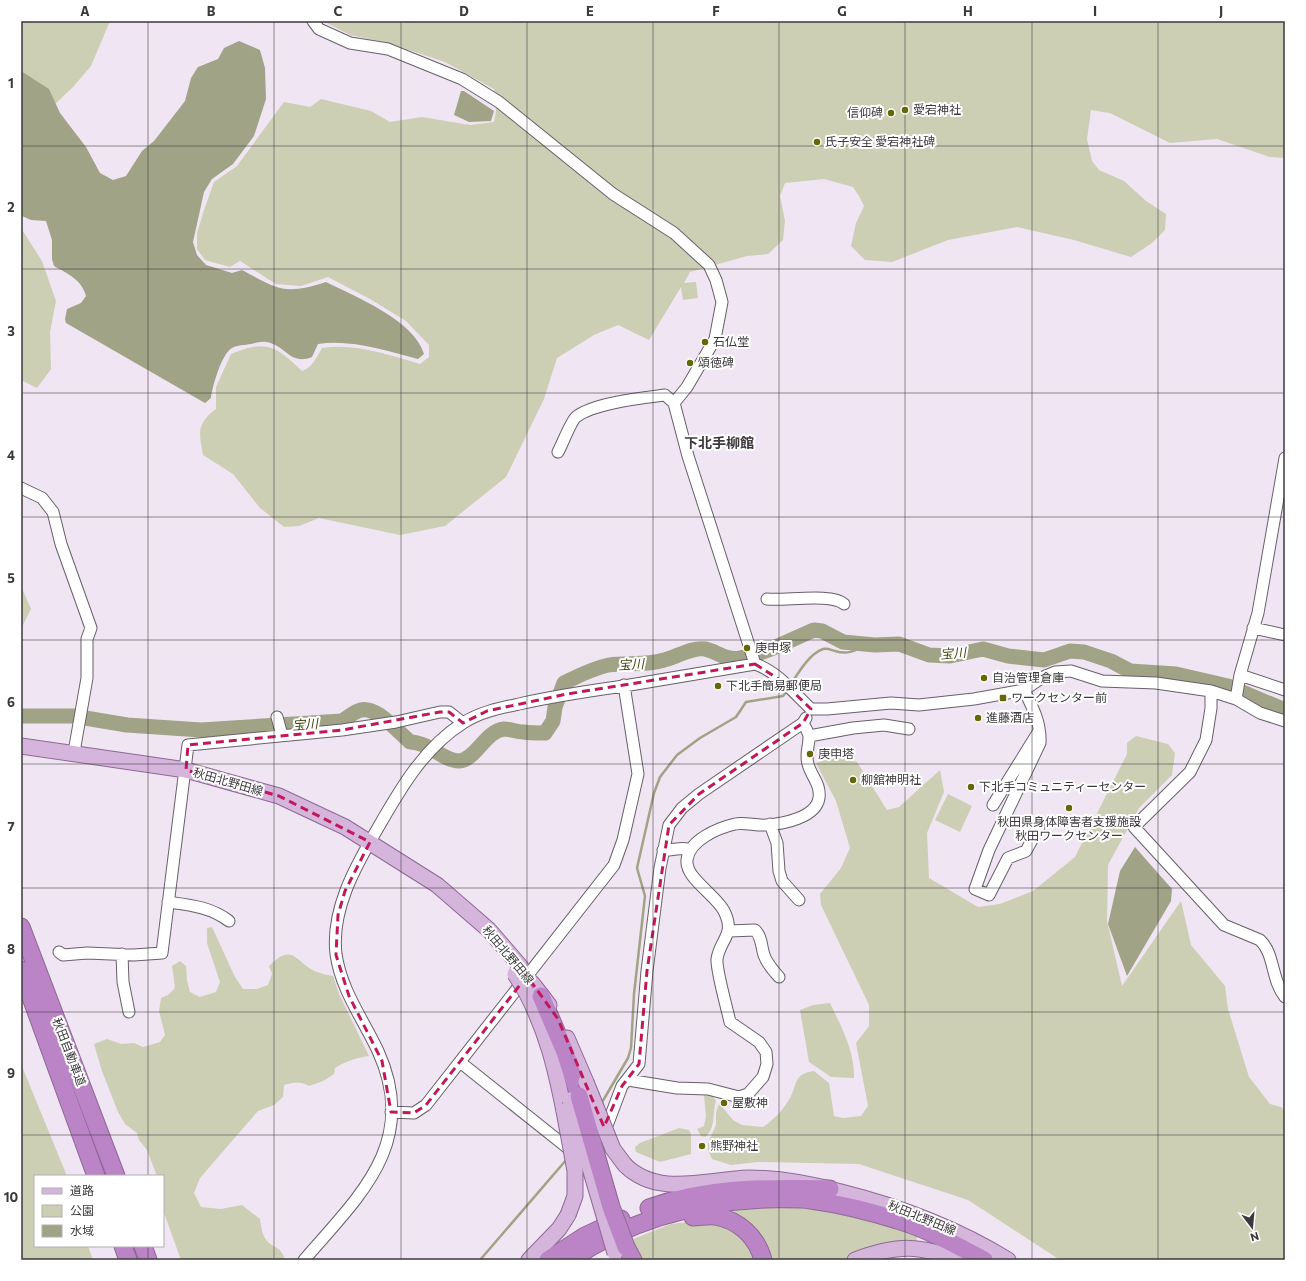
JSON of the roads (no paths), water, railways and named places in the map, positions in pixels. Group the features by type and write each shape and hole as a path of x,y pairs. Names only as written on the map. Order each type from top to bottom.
{"highway":[{"name":"秋田自動車道","path":"21,927 116,1175"},
{"name":"秋田自動車道","path":"21,970 96,1175"},
{"path":"533,990 563,1046 575,1097 610,1207 622,1255"},
{"path":"548,1260 591,1233 623,1218 663,1203 721,1191 753,1188 830,1189"},
{"path":"570,1260 626,1229 664,1215 695,1207 748,1200 810,1200 856,1208 898,1220 936,1235 984,1260"},
{"path":"626,1229 682,1218 714,1216 735,1224 749,1233 760,1247 764,1260"},
{"path":"123,1247 128,1260"}],"main road":[{"name":"秋田北野田線","path":"21,746 74,752 186,770 279,796 344,827 416,872 485,935 533,990"},
{"name":"秋田北野田線","path":"575,1097 624,1165 642,1179 655,1183 680,1184 748,1178 785,1179 882,1202 914,1213 941,1223 983,1244 1008,1260"},
{"path":"529,1260 559,1229 568,1215 575,1196 575,1097"},
{"path":"855,1260 881,1250 907,1247 937,1252 963,1260"}],"street":[{"path":"313,21 319,29 350,43 388,49 462,80 499,102 613,194 674,233 709,265 716,280 722,302 715,339 687,387 674,403"},
{"path":"558,452 574,418 587,410 642,398 664,395 674,403 688,456 754,659 783,682 811,709 827,710 891,704 919,704 974,699 1024,690 1043,677 1055,672 1071,671 1102,681 1156,683 1211,691 1236,697 1260,713 1285,721"},
{"path":"1236,697 1239,678 1258,613 1285,458"},
{"path":"21,488 42,498 53,512 61,544 91,628 87,639 87,678 80,710 74,752"},
{"path":"767,599 778,600 810,598 840,600 844,604"},
{"path":"1253,628 1285,635"},
{"path":"304,1260 366,1187 377,1169 387,1147 391,1112 390,1094 382,1061 349,996 339,971 335,939 338,916 343,897 370,842 394,799 421,761 441,740 463,723 488,711 550,697 624,685 754,659"},
{"path":"1239,678 1285,690"},
{"path":"391,1112 408,1114 419,1111 460,1062 614,864 624,840 638,774 624,685"},
{"path":"1024,690 1036,714 1041,729 1040,743 989,850 975,889 989,895 1008,858 1026,851 1039,827"},
{"path":"1211,691 1211,708 1206,740 1190,772 1134,827 1224,925 1260,940 1264,944 1267,948 1276,983 1285,997"},
{"path":"460,1062 581,1159 608,1123 622,1086 639,1064 647,971 663,850 669,824 682,808 699,794 804,723 811,709"},
{"path":"59,952 63,955 134,955 162,953 188,745 382,724 449,712 463,723"},
{"path":"277,717 282,736"},
{"path":"628,1080 677,1088 708,1089 739,1097 748,1094 763,1077 767,1064 766,1052 759,1042 730,1022 718,959 729,931 724,911 717,901 691,874 687,861 690,850 704,838 719,829 737,824 782,823 806,814 814,808 819,799 818,784 807,764 806,753 809,736 804,723"},
{"path":"809,736 854,728 884,725 909,729"},
{"path":"994,805 1041,729"},
{"path":"770,824 776,843 778,872 782,881 799,900"},
{"path":"663,850 671,851 686,848 690,850"},
{"path":"168,902 202,907 219,914 229,921"},
{"path":"729,931 755,930 759,934 764,956 770,967 779,977"},
{"path":"122,954 123,982 129,1012"}],"water":[{"path":"239,41 260,50 265,68 266,99 254,136 233,164 212,179 204,192 193,242 197,255 206,265 232,273 242,270 265,282 282,288 301,288 326,282 368,302 397,320 418,342 424,354 418,359 381,349 343,343 318,344 312,357 305,359 293,357 279,347 266,342 239,346 232,348 225,356 215,379 211,398 205,403 66,323 65,319 67,309 81,303 86,296 84,290 74,278 54,266 52,259 52,240 46,221 31,220 22,216 21,213 21,71 49,89 60,113 86,147 100,173 113,180 126,176 142,151 154,141 185,101 191,78 198,67 218,59 224,48"},
{"path":"461,91 464,91 494,111 491,121 469,122 454,115"},
{"path":"1135,847 1172,889 1171,901 1127,976 1108,924 1120,871"}],"waterway":[{"name":"宝川","path":"21,716 73,716 127,725 201,730 342,721 358,711 365,710 372,711 379,715 410,742 423,745 447,758 459,761 471,756 491,735 497,731 509,729 521,732 545,733 553,721 555,707 564,683 591,670 609,665 657,662 695,649 705,649 735,659 768,650 814,630 822,631 843,642 875,645 899,644 929,655 950,656 983,649 1008,656 1044,660 1070,651 1084,652 1111,661 1130,671 1176,674 1228,686 1285,710"},
{"path":"791,684 805,664 818,651 826,649 843,653 858,649 865,644"},
{"path":"601,1104 628,1058 631,1048 634,994 645,896 637,868 654,793 660,777 677,755 700,738 736,717 746,702 783,696 788,690"},
{"path":"480,1260 567,1159"}],"place":[{"name":"愛宕神社","path":"905,110"},
{"name":"信仰碑","path":"891,113"},
{"name":"氏子安全 愛宕神社碑","path":"817,142"},
{"name":"石仏堂","path":"705,342"},
{"name":"頌徳碑","path":"690,363"},
{"name":"庚申塚","path":"747,648"},
{"name":"自治管理倉庫","path":"984,678"},
{"name":"下北手簡易郵便局","path":"718,686"},
{"name":"ワークセンター前","path":"1003,698"},
{"name":"進藤酒店","path":"978,718"},
{"name":"庚申塔","path":"810,754"},
{"name":"柳舘神明社","path":"853,780"},
{"name":"下北手コミュニティーセンター","path":"971,787"},
{"name":"秋田県身体障害者支援施設 秋田ワークセンター","path":"1069,808"},
{"name":"屋敷神","path":"724,1103"},
{"name":"熊野神社","path":"702,1146"}],"district":[{"name":"下北手柳館","path":"719,443"}]}
